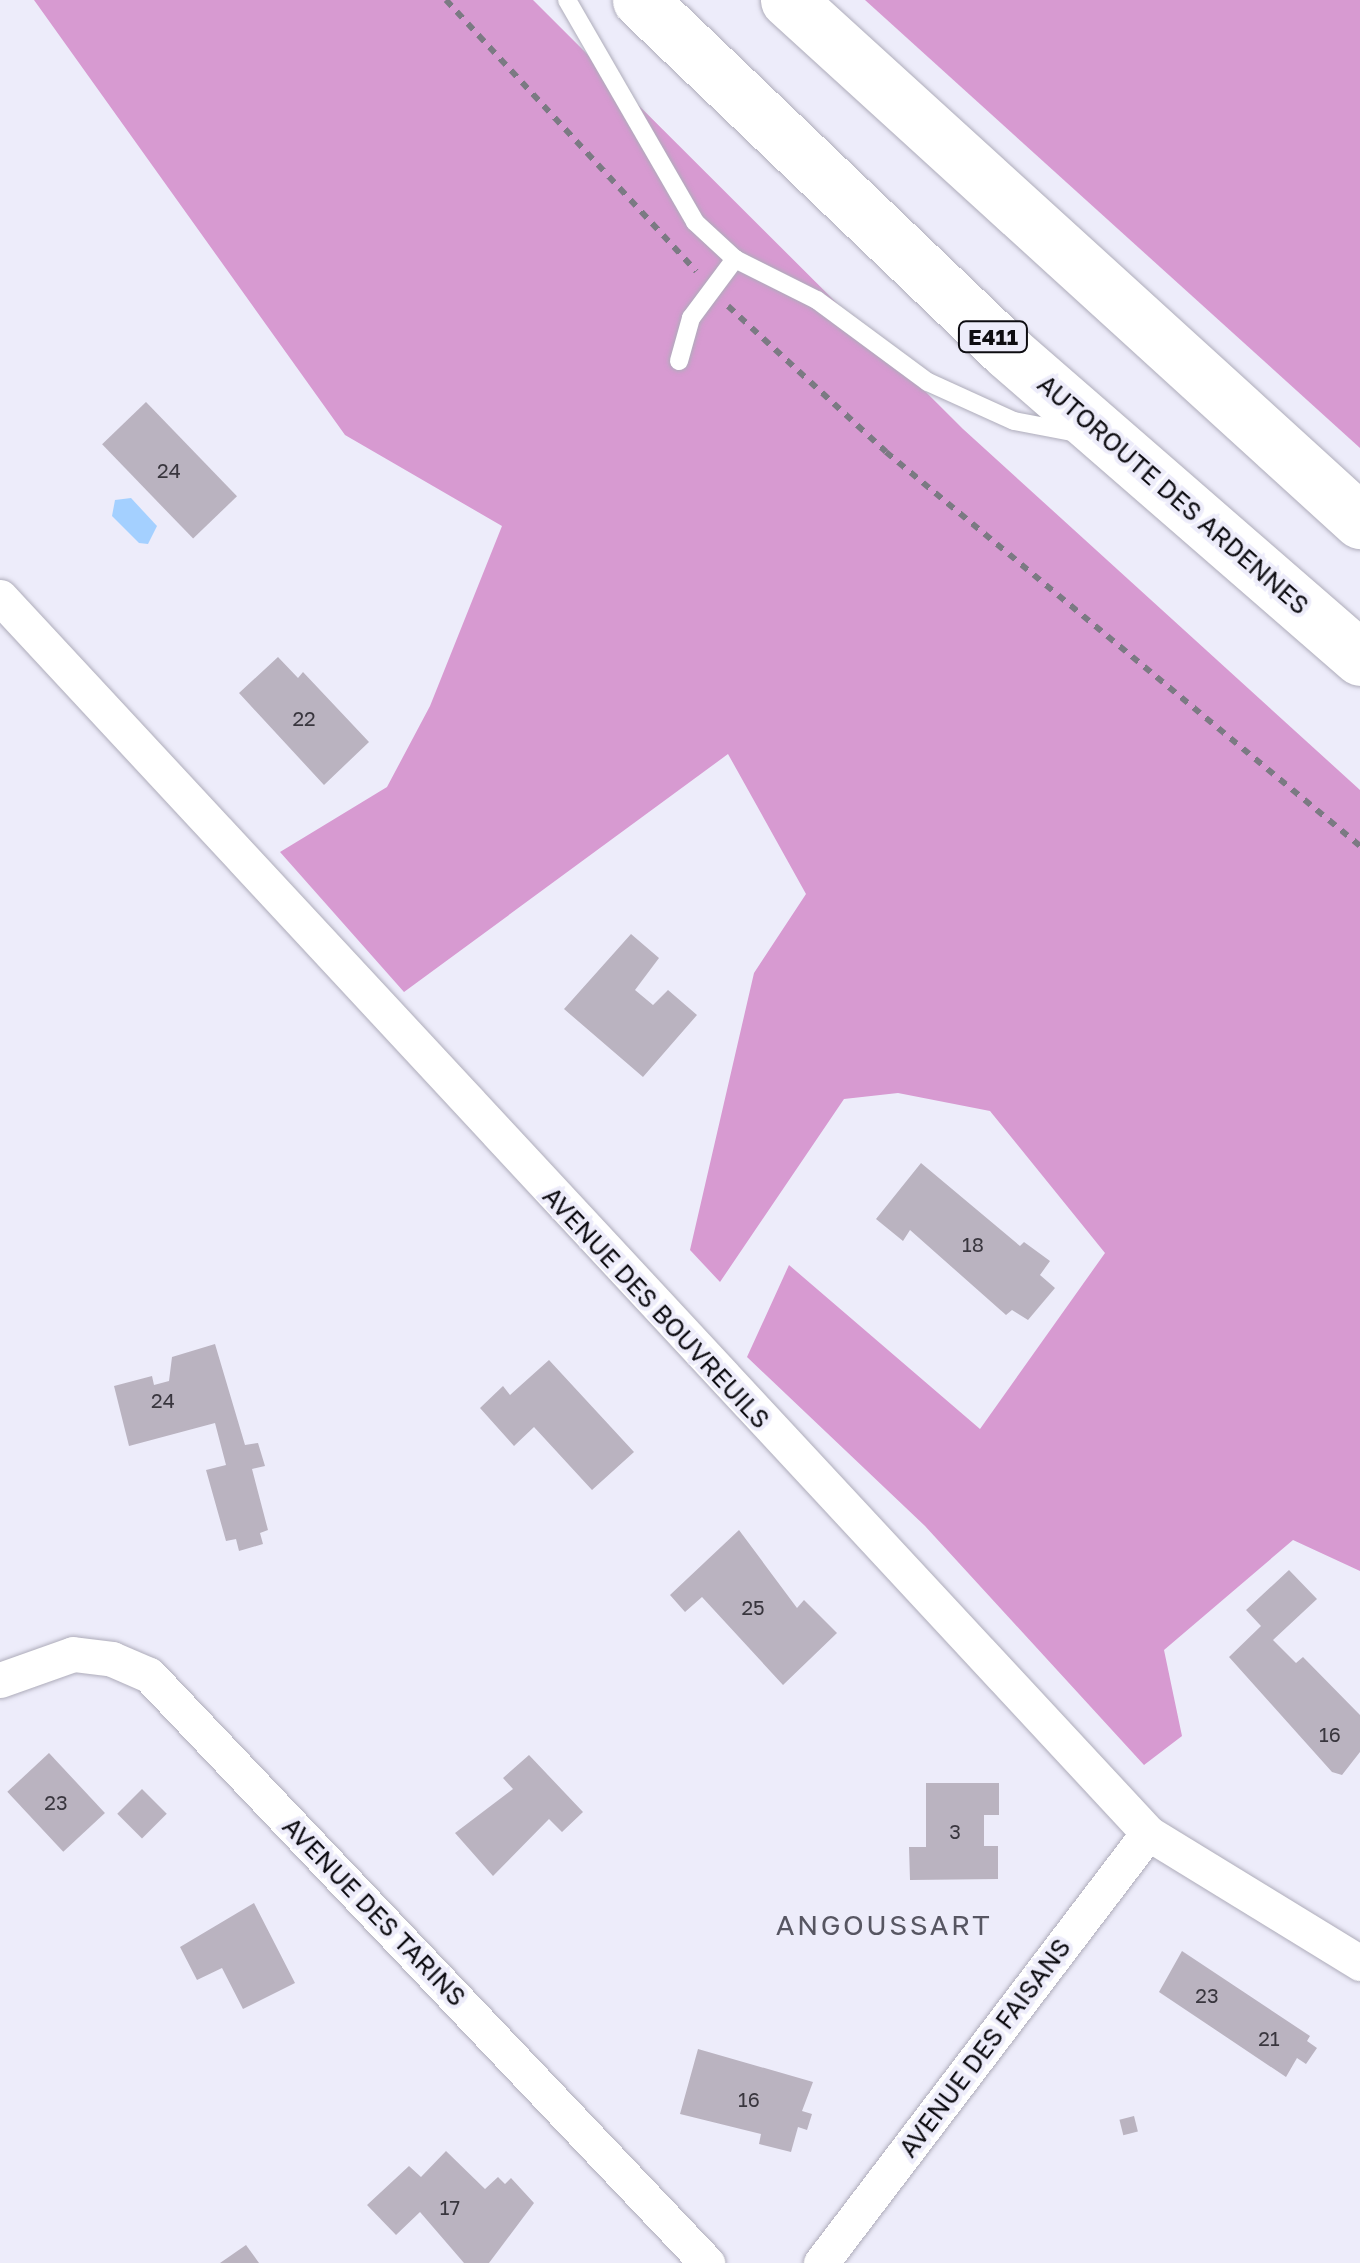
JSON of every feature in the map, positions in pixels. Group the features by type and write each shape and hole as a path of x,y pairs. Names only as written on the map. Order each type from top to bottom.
{"highway":[{"name":"AUTOROUTE DES ARDENNES","path":"640,0 1109,439 1360,658"},
{"path":"788,0 1360,521"}],"street":[{"name":"AVENUE DES BOUVREUILS","path":"0,597 1148,1833 1360,1963"},
{"name":"AVENUE DES TARINS","path":"0,1680 73,1654 112,1658 149,1675 707,2263"},
{"name":"AVENUE DES FAISANS","path":"821,2263 1148,1833"}],"lane":[{"path":"567,0 695,222 735,259 817,300 928,382 1014,421 1109,439"},
{"path":"679,362 691,318 735,259"}],"path":[{"path":"446,0 692,266"},
{"path":"727,304 886,452 1360,846"}],"shaded area":[{"path":"34,0 533,0 963,429 1360,790 1360,1571 1293,1540 1164,1650 1182,1736 1144,1765 925,1526 747,1357 789,1265 980,1429 1105,1253 990,1111 898,1093 844,1099 720,1282 690,1250 754,973 806,894 728,754 404,992 280,852 387,787 430,706 502,526 345,435"},
{"path":"865,0 1360,0 1360,448"}],"water":[{"path":"131,498 157,526 148,544 139,543 112,516 115,500"}],"building":[{"path":"146,402 237,496 193,539 102,444"},
{"path":"278,657 298,678 303,672 369,742 324,785 239,693"},
{"path":"631,934 659,958 635,990 653,1005 668,990 697,1015 643,1077 564,1009"},
{"path":"921,1163 1020,1246 1024,1242 1050,1261 1040,1275 1055,1288 1028,1320 1012,1310 1006,1315 910,1230 903,1241 876,1219"},
{"path":"215,1344 245,1445 258,1443 265,1466 252,1469 268,1530 260,1533 263,1544 239,1551 236,1539 226,1541 206,1470 226,1465 215,1423 129,1446 114,1386 152,1376 154,1385 169,1381 172,1357"},
{"path":"549,1360 634,1452 592,1490 534,1427 514,1446 480,1408 503,1386 510,1395"},
{"path":"739,1530 797,1608 804,1600 837,1633 783,1685 702,1597 685,1612 670,1595"},
{"path":"1289,1570 1317,1599 1273,1640 1296,1663 1303,1657 1360,1715 1360,1752 1342,1775 1332,1772 1229,1657 1261,1626 1246,1610"},
{"path":"49,1753 105,1813 63,1852 7,1792"},
{"path":"529,1755 583,1812 562,1832 549,1819 493,1876 455,1833 513,1789 503,1778"},
{"path":"926,1783 999,1783 999,1815 984,1815 984,1846 998,1846 998,1879 910,1880 909,1847 926,1847"},
{"path":"142,1789 167,1814 142,1838 117,1814"},
{"path":"254,1903 295,1983 243,2009 222,1968 197,1980 180,1947"},
{"path":"1182,1951 1310,2036 1307,2041 1317,2048 1306,2064 1297,2058 1286,2077 1159,1992"},
{"path":"698,2049 813,2082 802,2111 812,2114 807,2130 798,2127 791,2152 759,2144 761,2134 680,2114"},
{"path":"1134,2116 1138,2132 1123,2135 1119,2120"},
{"path":"446,2151 485,2189 498,2177 505,2184 511,2178 534,2203 489,2263 464,2263 420,2212 396,2235 367,2205 409,2166 421,2177"},
{"path":"246,2245 259,2263 220,2263"}],"district":[{"name":"ANGOUSSART","path":"884,1925"}]}
